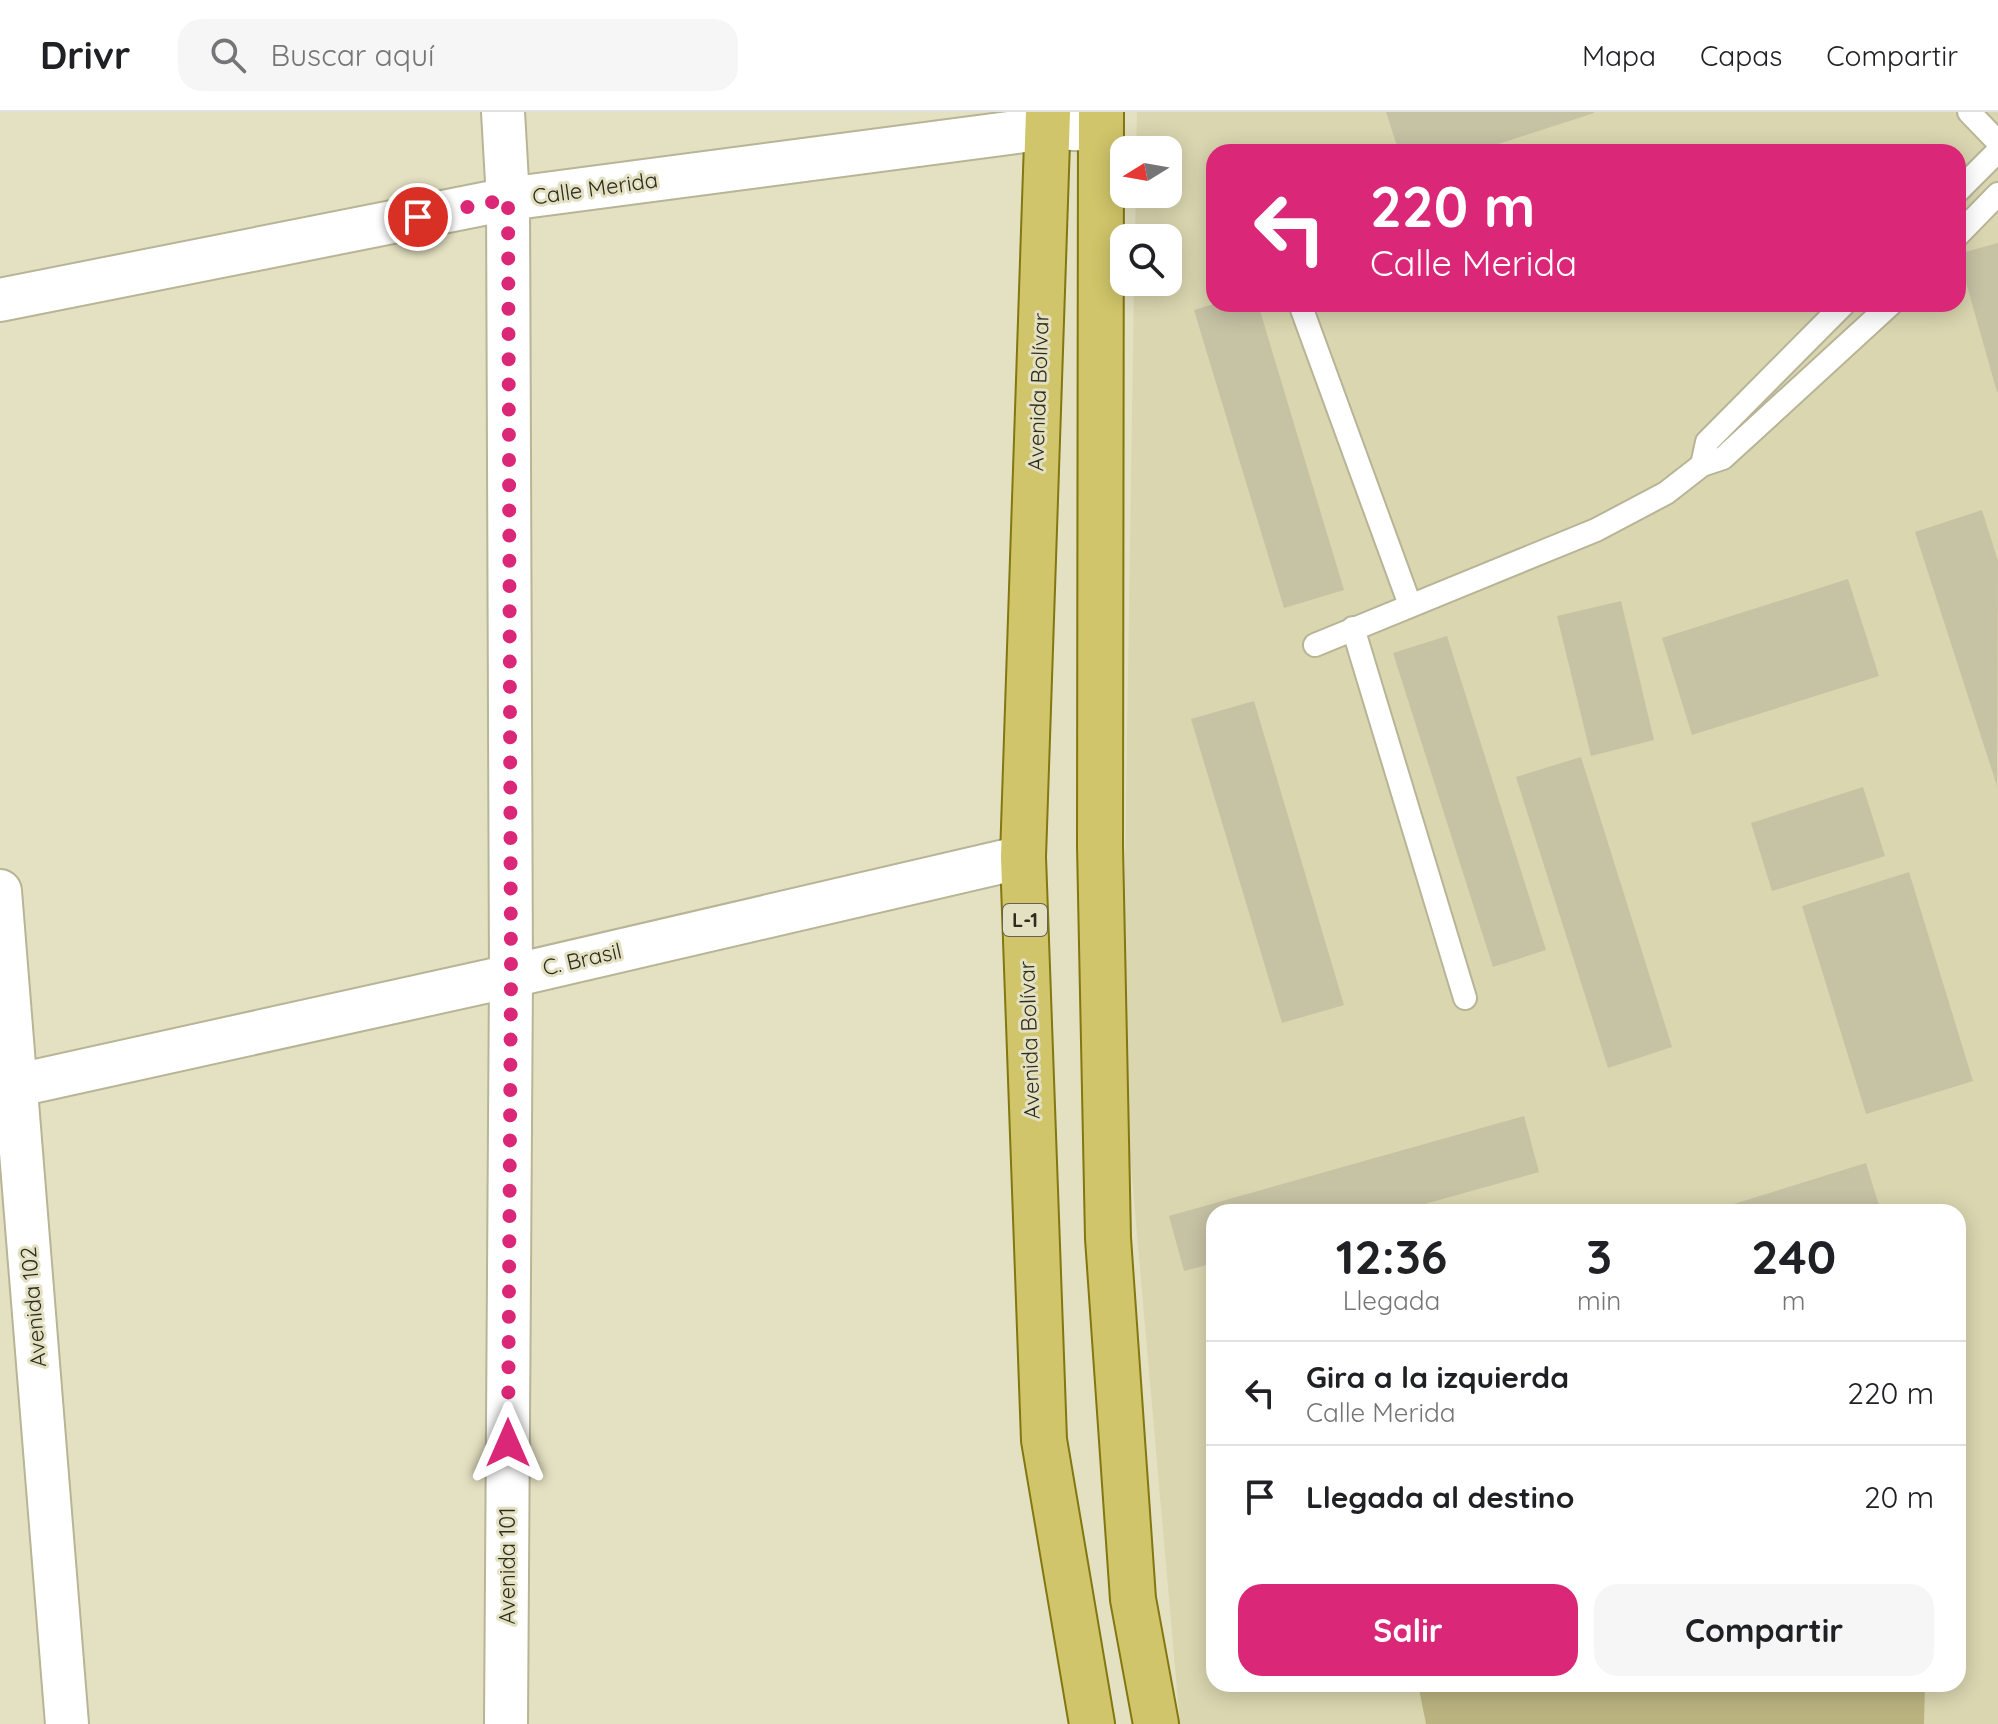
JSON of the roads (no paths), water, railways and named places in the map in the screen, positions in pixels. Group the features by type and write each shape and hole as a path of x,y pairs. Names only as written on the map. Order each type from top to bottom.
{"main road":[{"name":"Avenida Bolívar","path":"1048,120 1023,857 1044,1440 1092,1724"},
{"path":"1100,121 1100,846 1108,1238 1133,1599 1156,1724"}],"street":[{"name":"Avenida 101","path":"503,112 508,199 511,976 506,1724"},
{"name":"Calle Merida","path":"0,300 508,199 1048,120 1100,121"},
{"name":"C. Brasil","path":"8,1087 511,976 1023,857"},
{"name":"Avenida 102","path":"0,891 8,1087 67,1724"}],"lane":[{"path":"1969,112 1998,142"},
{"path":"1966,227 1997,195 1966,183 1998,151"},
{"path":"1303,312 1410,605"},
{"path":"1702,465 1707,442 1836,312"},
{"path":"1315,645 1596,530 1666,493 1702,465 1723,458 1876,312"},
{"path":"1353,628 1465,998"}]}
